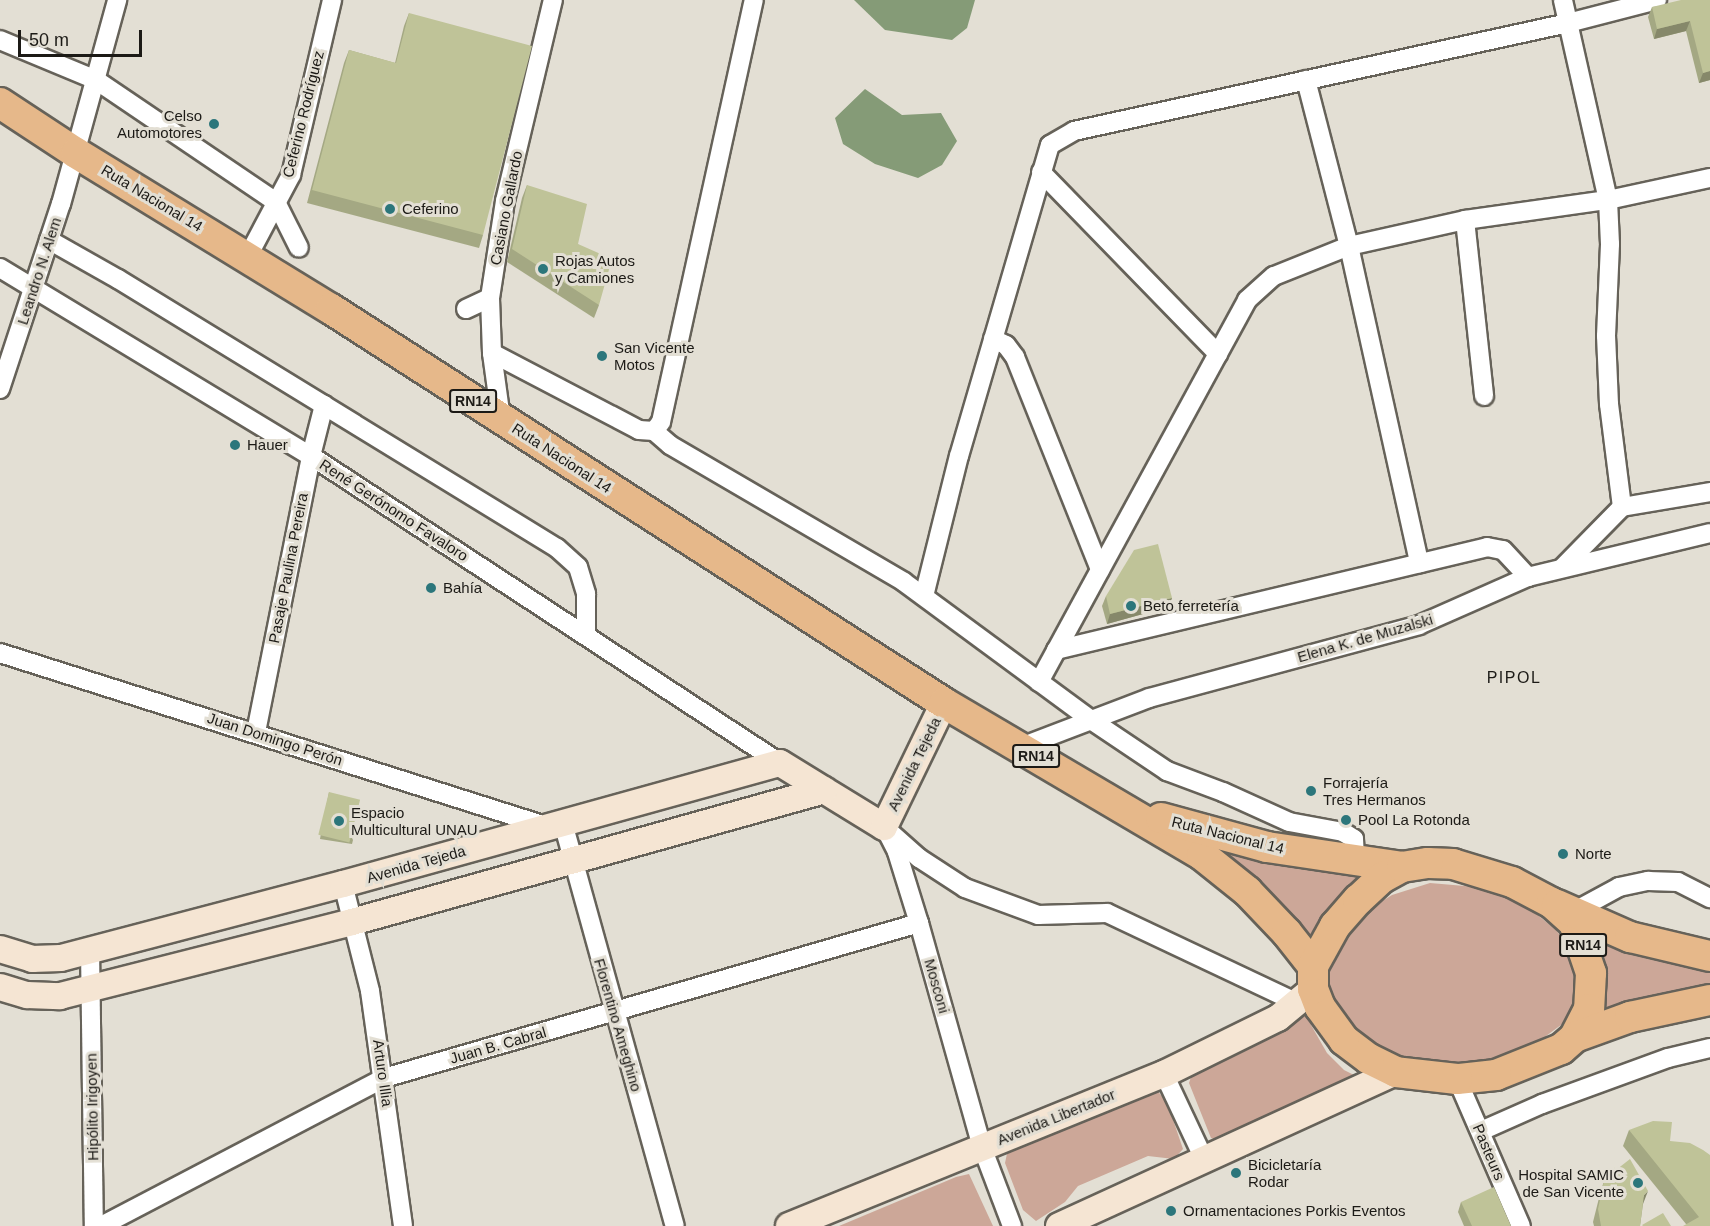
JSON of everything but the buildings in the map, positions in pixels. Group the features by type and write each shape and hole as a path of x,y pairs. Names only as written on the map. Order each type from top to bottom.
{"highway":[{"name":"Ruta Nacional 14","path":"0,104 76,153 248,256 945,703 1202,855 1247,891 1320,1007 1344,1040 1369,1059 1396,1072 1457,1079 1496,1076 1561,1049 1575,1037 1630,1017 1710,1000"},
{"name":"Ruta Nacional 14","path":"1127,809 1267,847 1402,867 1428,863 1453,864 1512,882 1630,937 1710,956"},
{"name":"Ruta Nacional 14","path":"1307,985 1335,926 1342,917 1383,878 1402,867"},
{"name":"Ruta Nacional 14","path":"1563,907 1574,923 1591,973 1589,1009 1575,1037"}],"main road":[{"name":"Avenida Tejeda","path":"0,950 32,960 60,958 343,885 780,763 884,827 945,703"},
{"path":"0,987 27,995 60,996 91,989 352,922 824,790"},
{"name":"Avenida Libertador","path":"789,1226 1164,1074 1278,1018 1307,985"},
{"path":"1059,1226 1396,1072"}],"street":[{"name":"Leandro N. Alem","path":"0,389 50,240 117,0"},
{"name":"Ceferino Rodríguez","path":"248,256 291,175 332,0"},
{"name":"Casiano Gallardo","path":"501,419 492,353 490,298 505,201 553,0"},
{"path":"654,431 662,422 754,0"},
{"path":"1563,0 1608,200 1610,244 1606,348 1609,404 1622,507"},
{"path":"924,596 959,456 1050,145 1074,130 1568,23 1657,0"},
{"path":"0,40 96,80 276,202 299,248"},
{"path":"1306,80 1349,246 1419,563"},
{"path":"1041,172 1218,354"},
{"path":"1039,682 1247,300 1274,276 1349,246 1465,220 1608,200 1710,177"},
{"path":"1465,220 1484,396"},
{"path":"50,240 557,549 578,567 586,594 586,634"},
{"name":"René Gerónomo Favaloro","path":"0,268 310,456 586,634 780,763"},
{"path":"466,309 490,298"},
{"path":"993,339 1006,345 1015,357 1100,570"},
{"path":"492,353 639,430 654,431 670,444 904,582 1091,720 1167,771 1223,792 1289,822 1343,832 1354,839 1355,859"},
{"name":"Pasaje Paulina Pereira","path":"256,732 310,456 324,405"},
{"path":"1563,567 1622,507 1710,492"},
{"name":"Elena K. de Muzalski","path":"1021,747 1149,698 1419,625 1528,577 1710,533"},
{"path":"1056,650 1487,547 1503,550 1528,577"},
{"name":"Juan Domingo Perón","path":"0,653 556,825"},
{"name":"Florentino Ameghino","path":"556,825 574,861 675,1226"},
{"path":"884,827 919,858 965,888 1038,915 1107,913 1307,985"},
{"name":"Mosconi","path":"884,827 897,852 982,1147 1012,1226"},
{"path":"1563,907 1619,887 1648,881 1678,882 1710,898"},
{"name":"Arturo Illia","path":"343,885 370,991 403,1226"},
{"name":"Juan B. Cabral","path":"101,1226 384,1078 919,923"},
{"name":"Hipólito Irigoyen","path":"90,950 94,1226"},
{"path":"1480,1131 1563,1096 1668,1058 1710,1048"},
{"path":"1164,1074 1205,1161"},
{"name":"Pasteurs","path":"1457,1079 1521,1226"}],"shaded area":[{"path":"854,0 975,0 967,28 952,40 885,30"},
{"path":"865,89 902,115 941,113 957,141 942,165 918,178 875,164 843,144 835,118"},
{"path":"1184,835 1372,874 1313,951"},
{"path":"1430,883 1488,888 1528,907 1556,930 1569,947 1578,992 1565,1022 1508,1064 1416,1062 1380,1051 1342,1021 1327,979 1340,943 1355,918 1392,895"},
{"path":"1585,929 1710,966 1710,992 1593,1020"},
{"path":"1306,1008 1311,1025 1327,1053 1344,1070 1362,1079 1225,1142 1211,1138 1189,1083 1193,1071"},
{"path":"1154,1087 1167,1102 1183,1149 1174,1159 1148,1156 1078,1186 1065,1202 1036,1221 1023,1210 1005,1163 1008,1149"},
{"path":"969,1174 993,1226 839,1226 956,1177"}],"place":[{"name":"Celso Automotores","path":"214,124"},
{"name":"Ceferino","path":"390,209"},
{"name":"Rojas Autos y Camiones","path":"543,269"},
{"name":"San Vicente Motos","path":"602,356"},
{"name":"Hauer","path":"235,445"},
{"name":"Bahía","path":"431,588"},
{"name":"Beto ferretería","path":"1131,606"},
{"name":"Forrajería Tres Hermanos","path":"1311,791"},
{"name":"Pool La Rotonda","path":"1346,820"},
{"name":"Espacio Multicultural UNAU","path":"339,821"},
{"name":"Norte","path":"1563,854"},
{"name":"Bicicletaría Rodar","path":"1236,1173"},
{"name":"Hospital SAMIC de San Vicente","path":"1638,1183"},
{"name":"Ornamentaciones Porkis Eventos","path":"1171,1211"}],"district":[{"name":"PIPOL","path":"1514,678"}]}
